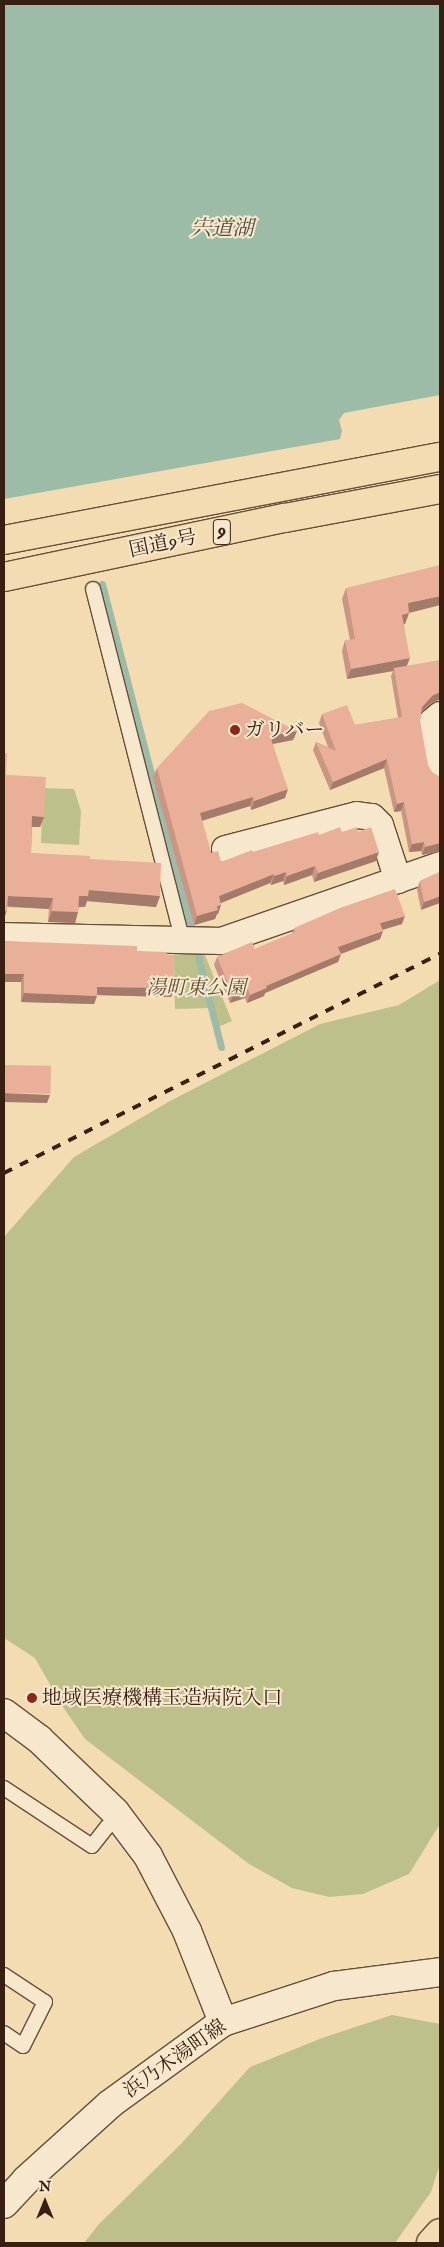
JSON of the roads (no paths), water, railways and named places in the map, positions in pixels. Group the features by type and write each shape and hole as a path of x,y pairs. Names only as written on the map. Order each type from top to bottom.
{"highway":[{"name":"国道9号","path":"4,540 440,457"},
{"name":"国道9号","path":"4,577 285,518 440,489"},
{"path":"431,2243 440,2233"}],"main road":[{"path":"4,1713 39,1740 120,1819 148,1856 183,1922 223,2022"},
{"name":"浜乃木湯町線","path":"4,2204 26,2180 110,2104 223,2022 334,1986 440,1972"}],"street":[{"path":"440,715 432,722 432,729 440,770"},
{"path":"225,849 357,815 372,817 380,825 398,880"},
{"path":"4,936 221,941 440,865"}],"lane":[{"path":"93,589 183,941"},
{"path":"4,1788 92,1846 107,1828 120,1819"},
{"path":"4,1975 45,2002 23,2046 4,2033"}],"water":[{"name":"宍道湖","path":"4,4 440,4 440,395 344,413 339,420 342,431 340,439 4,499"}],"waterway":[{"path":"102,584 191,928"},
{"path":"197,952 221,1047"}],"railway":[{"path":"4,1173 440,954"}],"place":[{"name":"ガリバー","path":"235,730"},
{"name":"地域医療機構玉造病院入口","path":"32,1698"}],"park label":[{"name":"湯町東公園","path":"196,988"}]}
